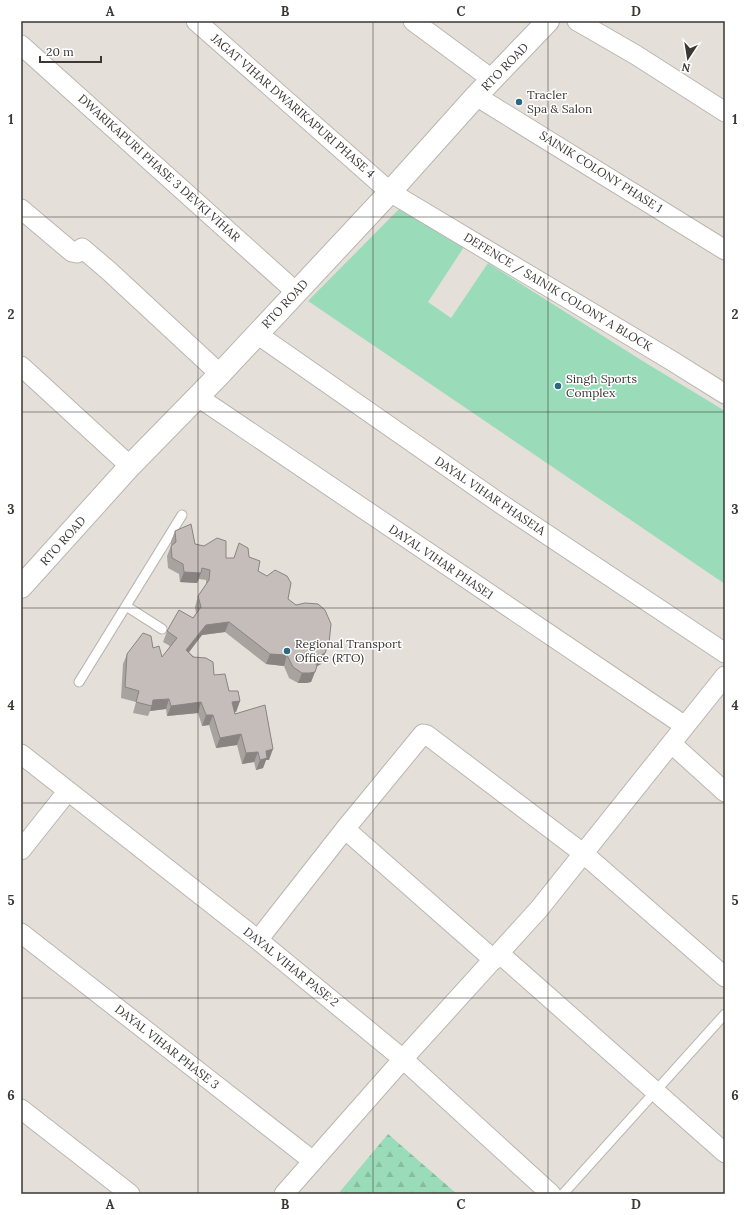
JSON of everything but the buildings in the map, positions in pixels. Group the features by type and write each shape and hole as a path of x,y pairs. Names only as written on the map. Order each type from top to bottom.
{"street":[{"name":"JAGAT VIHAR DWARIKAPURI PHASE 4","path":"196,21 390,192"},
{"path":"413,21 493,80"},
{"name":"RTO ROAD","path":"21,587 130,466 198,398 390,192 476,96 548,21"},
{"path":"577,21 636,55 725,112"},
{"name":"DWARIKAPURI PHASE 3 DEVKI VIHAR","path":"21,45 296,292"},
{"name":"SAINIK COLONY PHASE 1","path":"476,96 725,250"},
{"name":"DEFENCE / SAINIK COLONY A BLOCK","path":"390,192 725,394"},
{"path":"21,209 72,252 77,253 82,248 109,271 220,374"},
{"name":"DAYAL VIHAR PHASE1A","path":"257,334 501,504 725,653"},
{"path":"21,366 130,466"},
{"name":"DAYAL VIHAR PHASE1","path":"198,398 685,726"},
{"path":"284,1194 403,1059 497,957 584,854 725,676"},
{"path":"258,940 345,828 423,734 427,735 584,854 725,977"},
{"path":"672,744 725,792"},
{"name":"DAYAL VIHAR PASE 2","path":"21,754 67,792 258,940 403,1059 551,1194"},
{"path":"21,850 67,792"},
{"path":"345,828 725,1152"},
{"name":"DAYAL VIHAR PHASE 3","path":"21,933 313,1161"},
{"path":"21,1109 130,1194"}],"lane":[{"path":"79,682 182,515"},
{"path":"126,606 162,629"},
{"path":"563,1194 725,1014"}],"green space":[{"name":"Singh Sports Complex","path":"400,208 464,247 428,302 451,318 488,263 641,360 725,411 725,584 308,301"},
{"path":"388,1134 457,1194 338,1194"}],"place":[{"name":"Tracler Spa & Salon","path":"519,102"},
{"name":"Singh Sports Complex","path":"558,386"},
{"name":"Regional Transport Office (RTO)","path":"287,651"}]}
